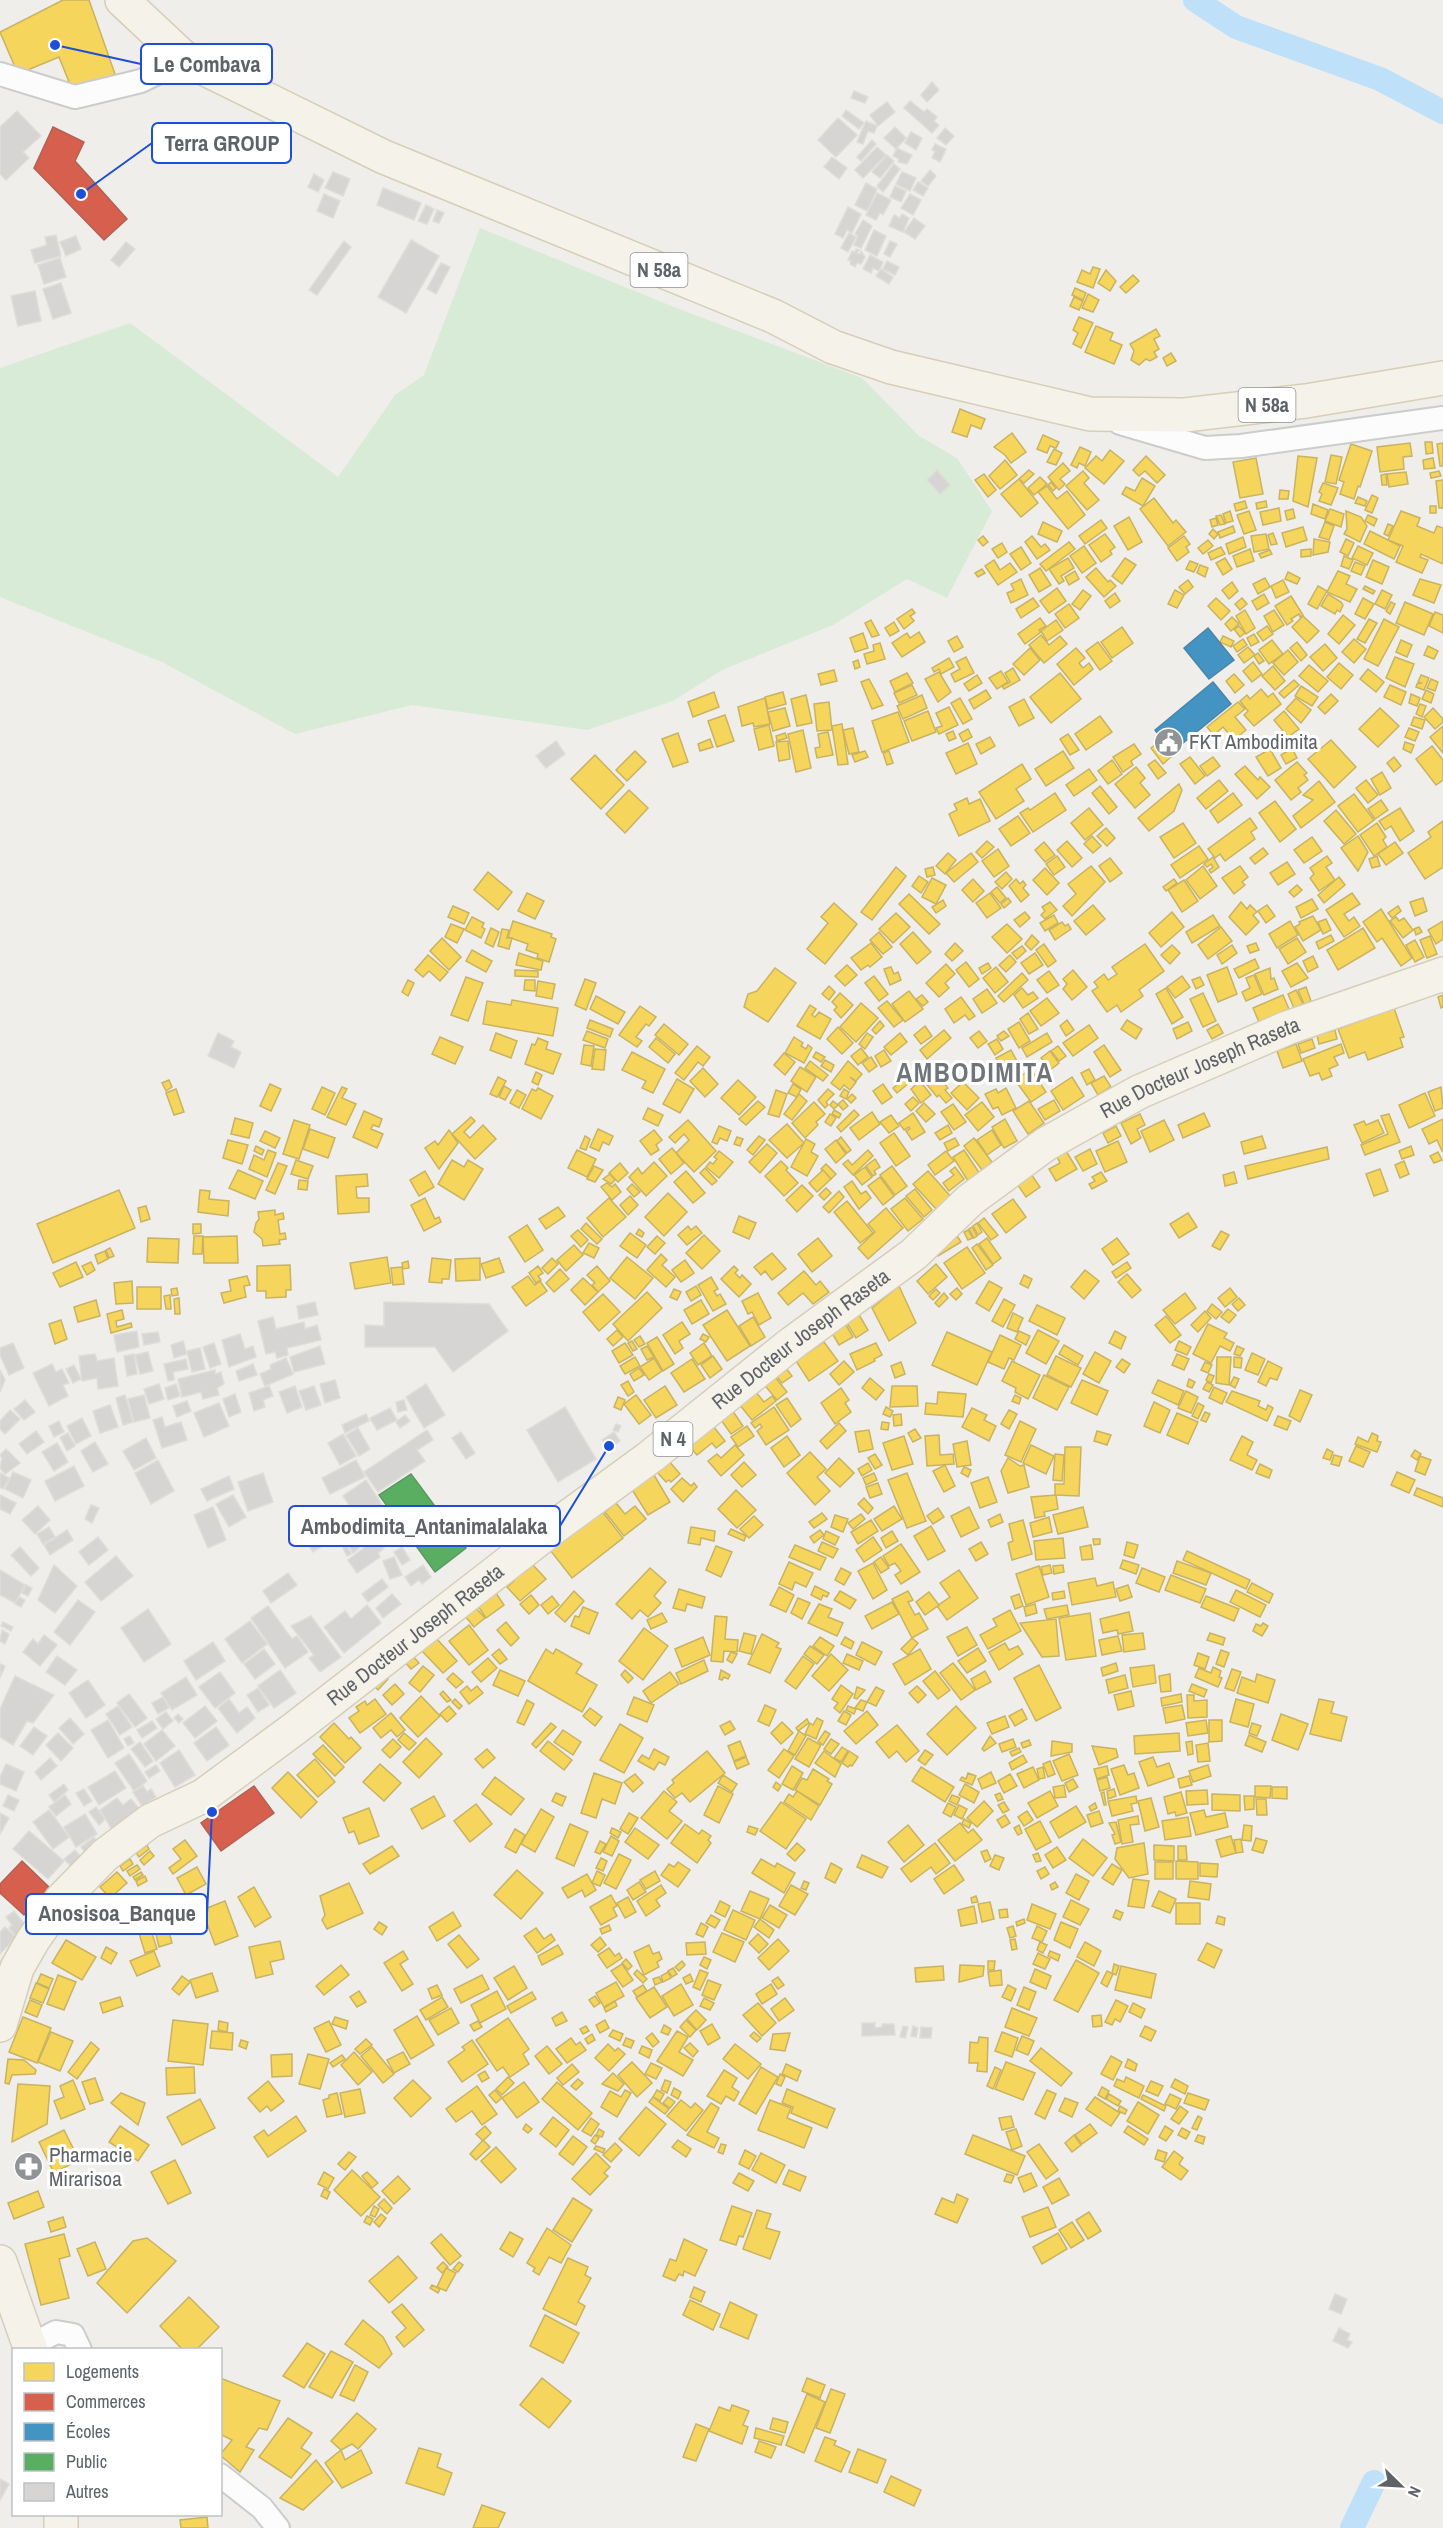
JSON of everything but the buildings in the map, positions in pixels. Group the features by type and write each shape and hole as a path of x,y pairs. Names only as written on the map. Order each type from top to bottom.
{"main road":[{"name":"N 58a","path":"122,0 185,59 384,157 773,316 834,347 891,368 1090,414 1185,415 1306,401 1443,378"},
{"name":"Rue Docteur Joseph Raseta","path":"0,2025 17,1968 33,1940 61,1900 105,1855 150,1821 203,1796 294,1729 557,1525 650,1457 791,1344 914,1254 970,1200 1046,1144 1139,1092 1287,1028 1443,974"},
{"path":"0,2262 31,2348"}],"street":[{"path":"0,74 75,97 141,81 185,59"},
{"path":"1090,414 1205,448 1241,446 1443,418"},
{"path":"31,2348 56,2332 74,2335 80,2348"},
{"path":"222,2477 262,2508 278,2528"}],"green space":[{"path":"480,228 674,307 862,378 919,436 957,458 992,511 947,598 907,579 833,625 722,670 673,701 587,730 412,705 295,734 162,662 0,597 0,368 130,323 338,477 395,395 424,375"}],"waterway":[{"path":"1195,0 1236,27 1380,79 1443,112"},
{"path":"1352,2528 1374,2482"}],"place":[{"name":"Le Combava","path":"55,45"},
{"name":"Terra GROUP","path":"81,194"},
{"name":"FKT Ambodimita","path":"1168,742"},
{"name":"Ambodimita_Antanimalalaka","path":"609,1446"},
{"name":"Anosisoa_Banque","path":"212,1812"},
{"name":"Pharmacie Mirarisoa","path":"28,2167"}],"district":[{"name":"AMBODIMITA","path":"975,1073"}]}
